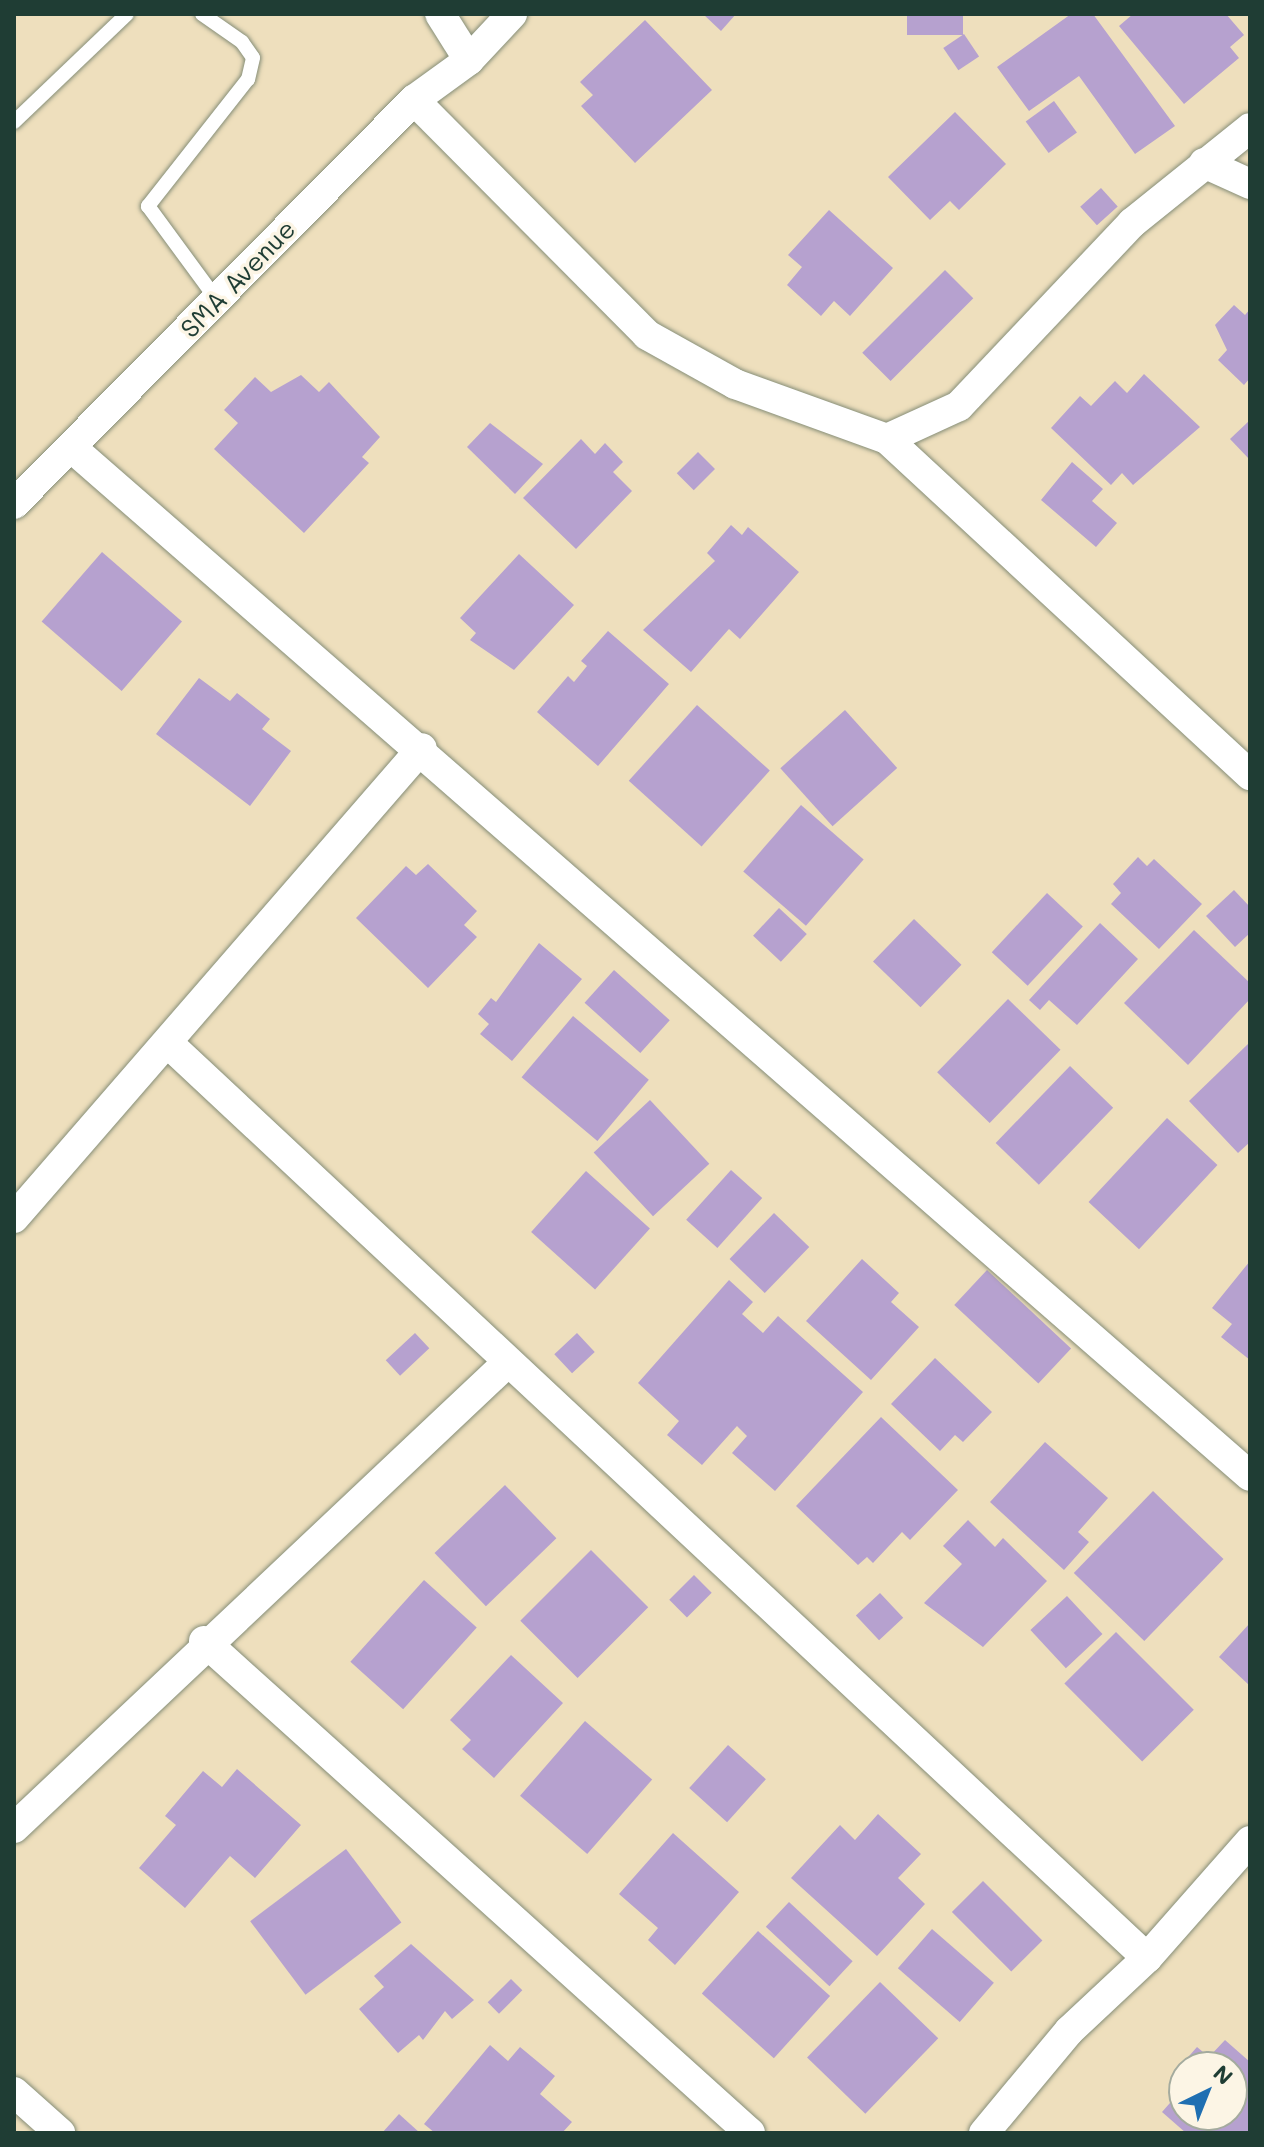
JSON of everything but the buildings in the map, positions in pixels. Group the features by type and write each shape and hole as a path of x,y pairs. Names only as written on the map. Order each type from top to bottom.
{"street":[{"path":"440,14 469,60"},
{"name":"SMA Avenue","path":"14,504 414,100 469,60 512,14"},
{"path":"414,100 647,335 735,384 887,439 1250,775"},
{"path":"887,439 959,406 1033,321 1204,163 1250,128"},
{"path":"1204,163 1250,184"},
{"path":"72,448 422,748 1250,1476"},
{"path":"14,1218 170,1045 422,748"},
{"path":"170,1045 1147,1958"},
{"path":"14,1828 204,1641 508,1362"},
{"path":"204,1641 750,2133"},
{"path":"984,2133 1069,2031 1147,1958 1250,1841"},
{"path":"14,2092 43,2128"}],"lane":[{"path":"14,122 127,14"},
{"path":"202,14 242,42 253,58 248,79 148,206 217,301"}]}
